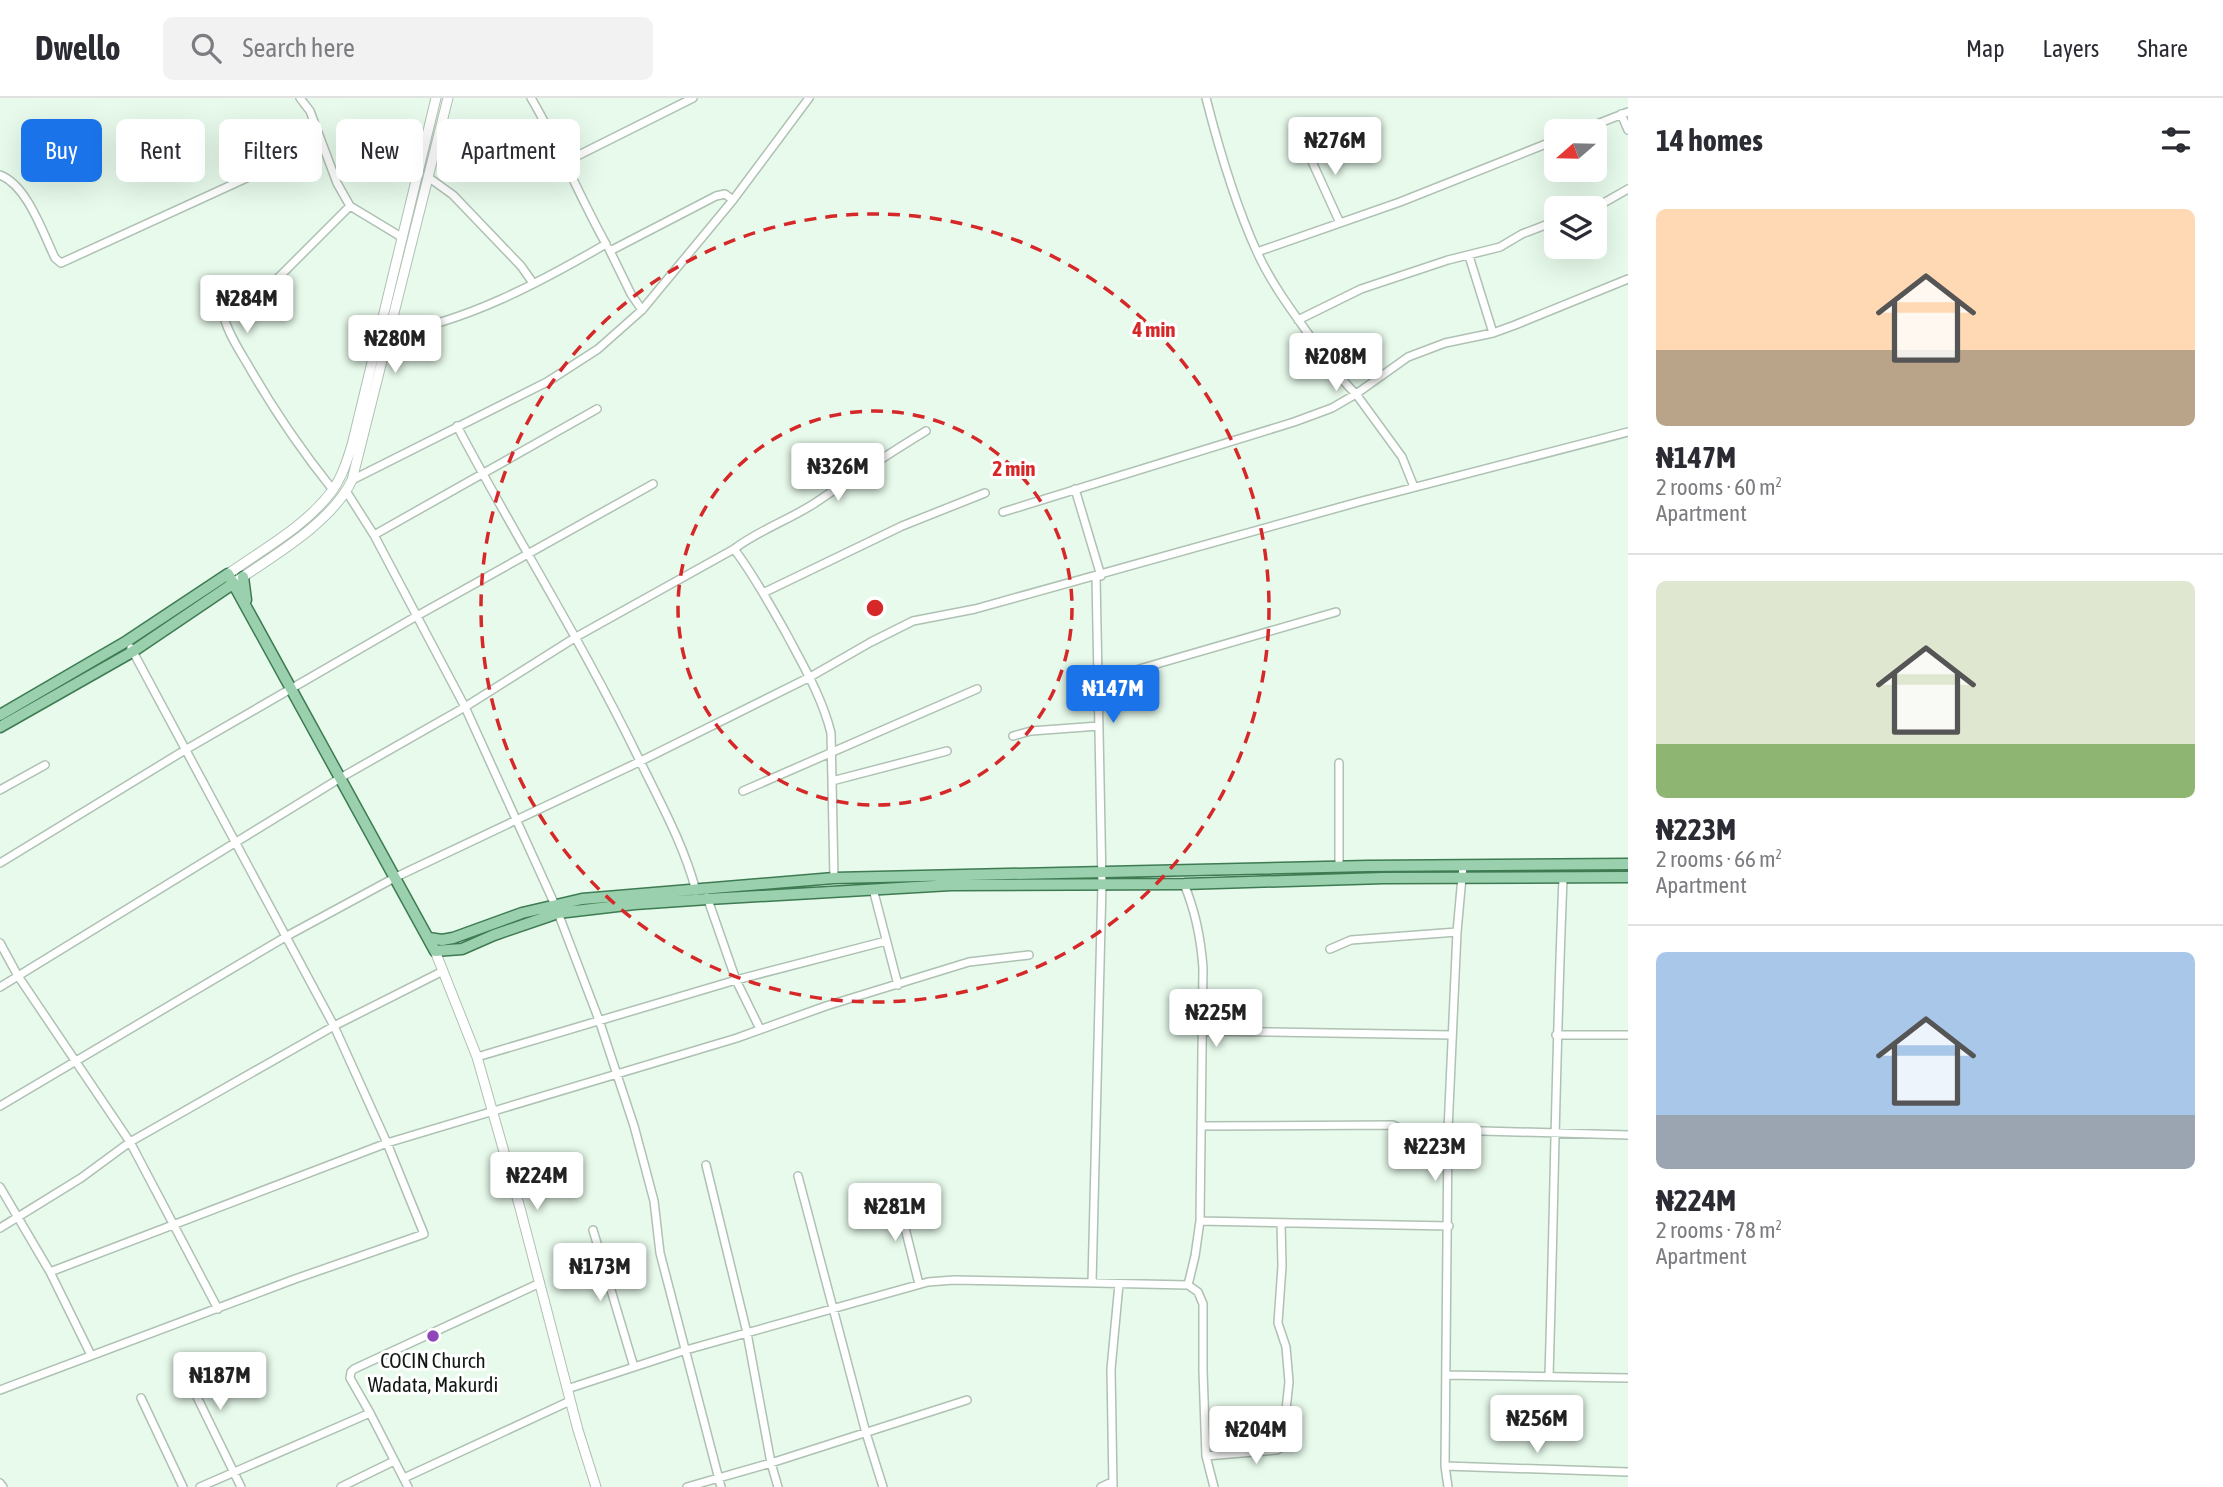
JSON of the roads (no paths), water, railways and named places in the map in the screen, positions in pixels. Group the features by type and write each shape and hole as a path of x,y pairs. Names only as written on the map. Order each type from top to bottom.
{"main road":[{"path":"0,727 132,652 221,592 235,578"},
{"path":"235,578 247,606 435,951 462,949 582,899 873,889 1339,866 1563,879 1628,877"},
{"path":"0,715 235,578"},
{"path":"221,592 247,606"},
{"path":"701,894 834,878 1102,878 1184,884 1628,864"},
{"path":"429,938 453,938 556,909"}],"street":[{"path":"300,98 313,119"},
{"path":"235,578 333,490 344,468 352,445 436,98"},
{"path":"235,578 302,535 336,504 352,480 448,98"},
{"path":"531,98 544,119"},
{"path":"580,154 693,98"},
{"path":"352,480 547,382 598,349 642,310 733,200 809,98"},
{"path":"1206,98 1219,149 1257,252 1298,320 1402,457 1414,487"},
{"path":"1607,120 1625,113 1628,130"},
{"path":"1304,144 1340,223"},
{"path":"1257,252 1400,202 1544,145"},
{"path":"322,146 350,206 403,239"},
{"path":"0,176 8,178 20,189 55,258 61,263 238,182"},
{"path":"428,177 453,195 521,266 533,283"},
{"path":"575,182 631,294 642,310"},
{"path":"1607,201 1628,189"},
{"path":"390,334 432,325 481,307 716,196 726,194 733,200"},
{"path":"333,490 276,412 243,358 224,317 226,313 270,286 350,206"},
{"path":"1298,320 1361,289 1448,260 1500,247 1544,226"},
{"path":"1469,256 1493,333"},
{"path":"1003,512 1332,408 1408,357 1446,343 1493,333 1628,279"},
{"path":"374,535 597,409"},
{"path":"457,426 576,637 641,761 760,1029"},
{"path":"0,987 342,777 465,708 576,637 813,504 863,469 926,431"},
{"path":"0,1106 287,936 396,877 641,761 810,677 913,621 975,609 1414,487 1628,432"},
{"path":"0,863 185,750 653,484"},
{"path":"1075,489 1099,576 1102,878 1092,1283"},
{"path":"346,491 374,535 465,708 556,909 599,1020 634,1126 651,1190 660,1253 721,1487"},
{"path":"763,593 902,526 985,493"},
{"path":"734,549 763,593 810,677 827,715 831,733 834,878"},
{"path":"1098,681 1336,612"},
{"path":"0,1390 295,1279 424,1236 387,1143 334,1026 127,641"},
{"path":"743,791 977,689"},
{"path":"1013,736 1031,731 1099,726"},
{"path":"832,781 947,751"},
{"path":"1339,763 1339,866"},
{"path":"0,790 45,765"},
{"path":"1448,1487 1445,1466 1449,1128 1462,872"},
{"path":"1549,1376 1557,1134 1556,1035 1563,879"},
{"path":"1184,884 1202,950 1200,1221 1188,1285"},
{"path":"873,889 898,985"},
{"path":"1330,949 1351,940 1457,932"},
{"path":"477,1057 736,980 886,941"},
{"path":"0,943 75,1062 130,1142 218,1309"},
{"path":"435,951 477,1057 570,1401 596,1487"},
{"path":"50,1272 172,1223 387,1143 969,962 1029,955"},
{"path":"0,1228 81,1178 130,1142 334,1026 443,971"},
{"path":"1202,1031 1452,1035"},
{"path":"1556,1035 1628,1035"},
{"path":"1201,1126 1392,1125 1414,1133 1429,1133 1449,1128 1628,1135"},
{"path":"706,1165 747,1333 771,1463 778,1487"},
{"path":"798,1176 866,1433 883,1487"},
{"path":"0,1187 50,1272 91,1355"},
{"path":"897,1196 919,1284"},
{"path":"1200,1221 1449,1226"},
{"path":"1206,1456 1277,1450 1282,1447 1289,1382 1286,1347 1278,1323 1282,1266 1281,1223"},
{"path":"593,1230 634,1367"},
{"path":"567,1389 686,1350 919,1284 954,1280 1188,1285 1198,1292 1203,1304 1206,1456 1214,1487"},
{"path":"408,1487 351,1378 351,1372 540,1283"},
{"path":"1101,1487 1112,1485 1111,1369 1119,1284"},
{"path":"241,1487 197,1397 197,1390 205,1380 257,1357"},
{"path":"1446,1375 1628,1378"},
{"path":"141,1398 183,1487"},
{"path":"687,1487 967,1400"},
{"path":"404,1478 570,1401"},
{"path":"200,1487 370,1413"},
{"path":"341,1487 394,1461"},
{"path":"1445,1466 1628,1472"}],"place":[{"name":"COCIN Church Wadata, Makurdi","path":"433,1336"}]}
